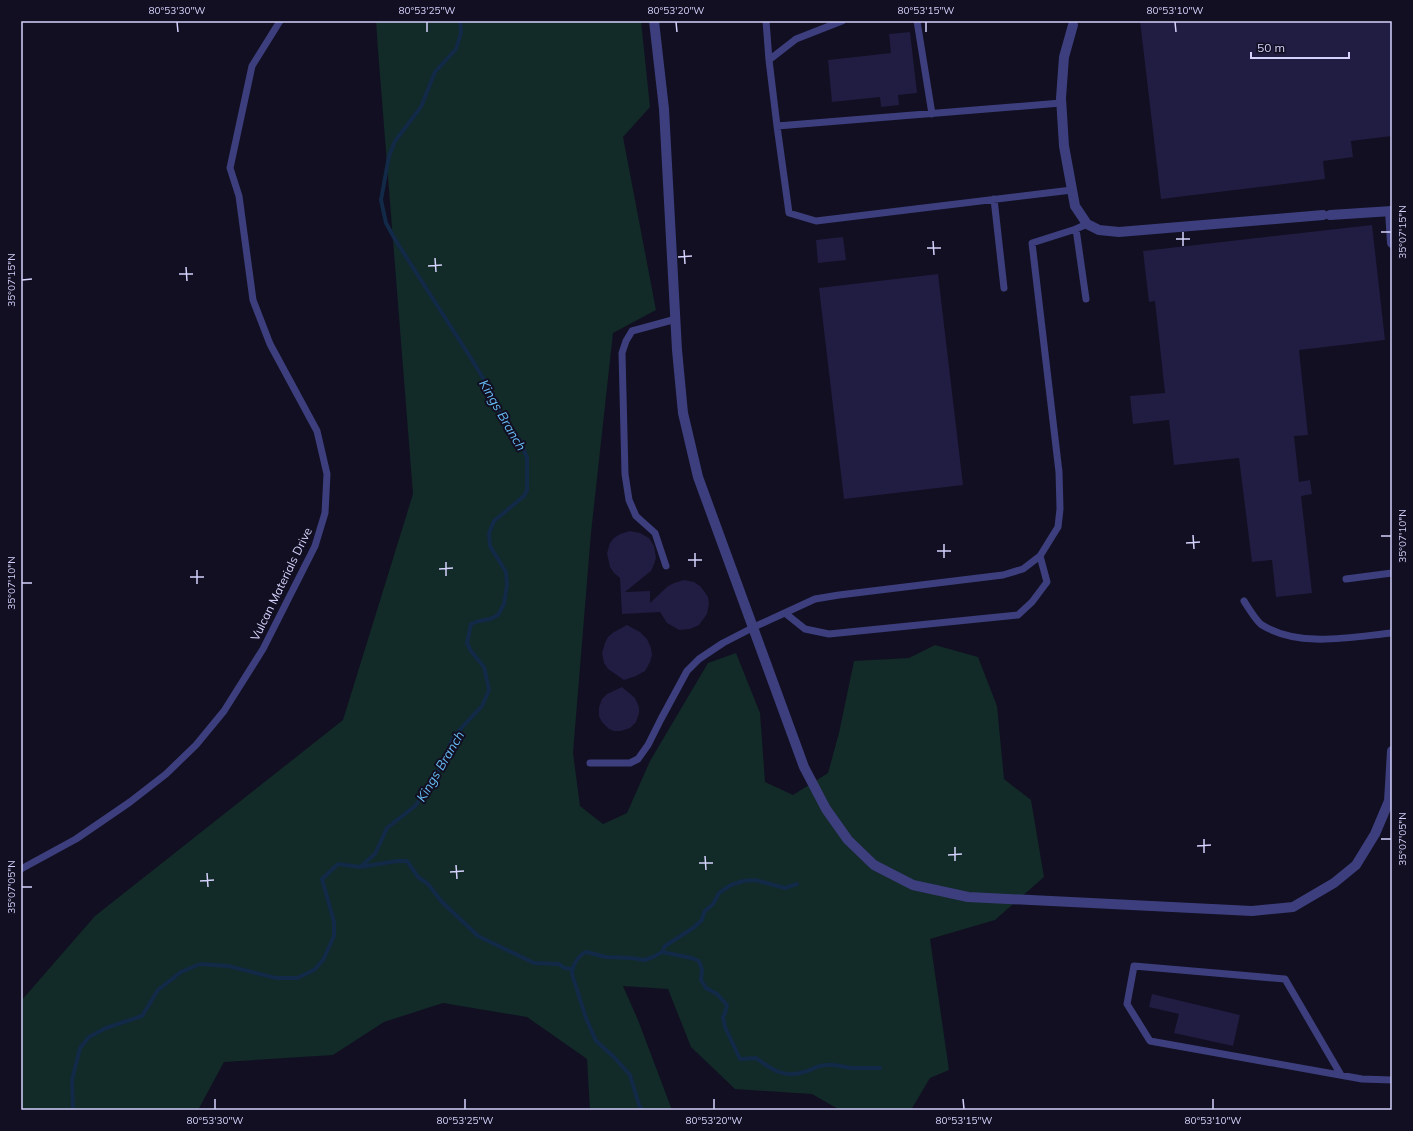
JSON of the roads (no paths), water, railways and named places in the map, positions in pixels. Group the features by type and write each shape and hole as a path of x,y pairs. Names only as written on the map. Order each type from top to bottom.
{"street":[{"path":"654,21 664,109 683,414 698,477 804,767 826,809 848,840 874,865 913,884 968,897 1252,911 1293,907 1334,883 1356,865 1375,834 1389,801 1392,751"},
{"path":"1073,25 1064,57 1061,103 1064,146 1075,206 1087,224 1099,230 1119,232 1391,211 1392,243"}],"lane":[{"name":"Vulcan Materials Drive","path":"21,869 76,839 130,802 166,774 196,745 224,712 263,649 315,546 325,512 327,474 317,431 270,344 253,300 239,196 230,168 252,66 280,21"},
{"path":"766,21 776,126 789,213 816,221 1072,190"},
{"path":"769,60 796,39 842,21"},
{"path":"917,21 932,114"},
{"path":"776,126 1061,103"},
{"path":"994,199 1004,288"},
{"path":"590,763 630,764 638,759 648,745 687,671 699,659 717,647 754,627 815,599 1003,574 1024,569 1040,556 1058,527 1060,494 1059,472 1032,244 1087,224"},
{"path":"1076,229 1086,299"},
{"path":"666,566 655,533 636,516 629,500 625,474 622,353 626,341 632,331 676,319"},
{"path":"785,613 805,629 829,634 1018,615 1032,602 1047,582 1040,556"},
{"path":"1346,578 1392,573"},
{"path":"1244,601 1261,624 1286,636 1329,640 1392,633"},
{"path":"1341,1075 1285,979 1134,966 1127,1004 1150,1041 1362,1079 1392,1080"}],"waterway":[{"name":"Kings Branch","path":"360,867 375,854 387,828 415,806 433,782 454,736 482,706 489,690 484,667 471,651 467,643 471,624 490,619 498,615 504,604 507,585 506,572 490,546 489,533 494,521 524,496 527,490 527,458 521,442 504,420 489,388 474,363 396,241 386,223 381,200 389,156 395,141 421,107 435,72 456,49 461,33 460,21"},
{"name":"Kings Branch","path":"73,1110 72,1080 80,1048 89,1037 106,1028 142,1016 158,990 181,972 200,964 228,966 276,978 297,978 314,970 323,960 334,936 334,922 322,879 338,864 360,867 397,861 407,861 418,877 428,884 442,902 478,936 534,963 559,964 564,968 572,969"},
{"path":"642,1110 639,1105 630,1075 614,1057 596,1041 586,1018 572,974 576,961 586,952 606,957 644,960 653,957 662,952 665,946 693,928 702,920 704,912 713,904 719,893 731,885 743,881 755,880 785,888 797,884"},
{"path":"662,952 692,958 699,961 702,970 701,980 706,988 717,994 727,1005 723,1017 725,1027 740,1059 756,1058 767,1066 784,1074 797,1074 823,1065 852,1068 880,1068"}]}
